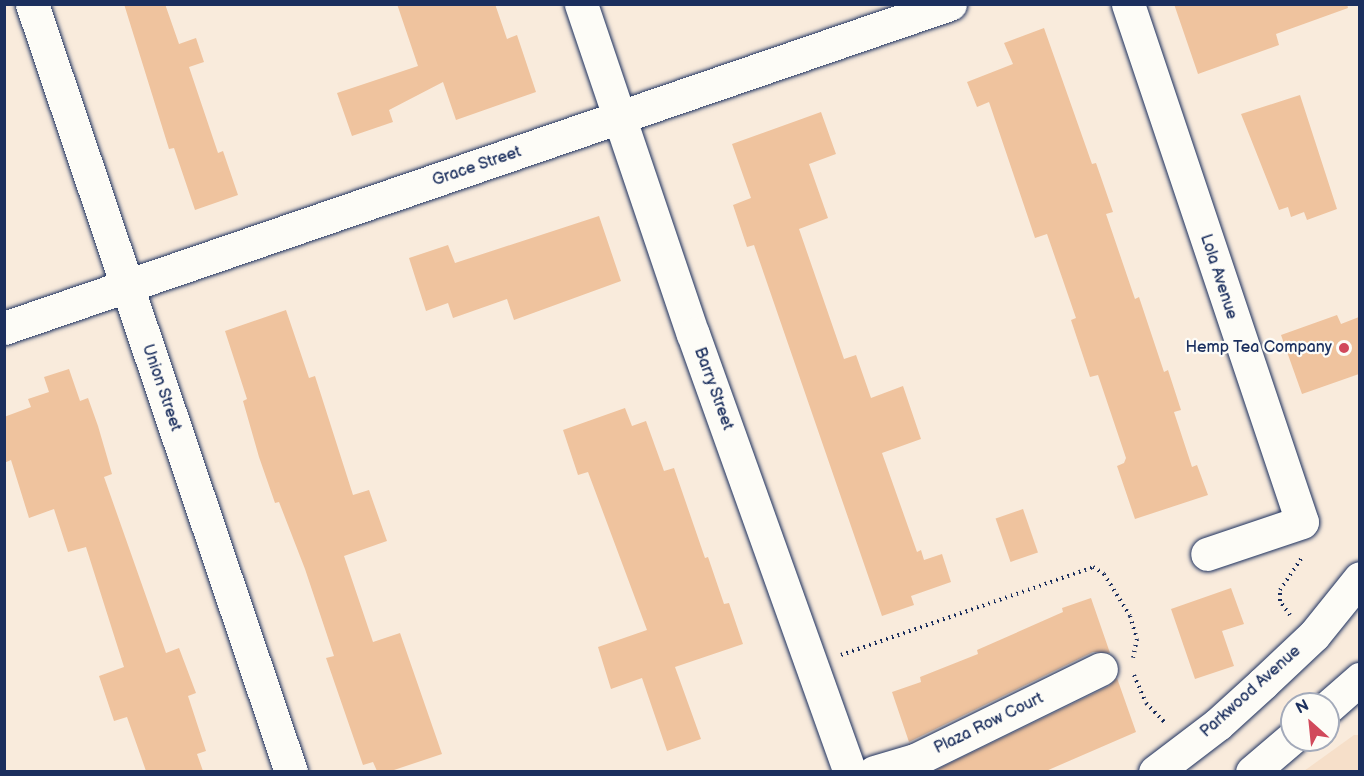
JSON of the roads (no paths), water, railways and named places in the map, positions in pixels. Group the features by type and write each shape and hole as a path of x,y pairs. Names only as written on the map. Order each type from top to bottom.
{"street":[{"name":"Union Street","path":"32,4 291,771"},
{"name":"Barry Street","path":"581,4 700,353 850,771"},
{"name":"Grace Street","path":"4,328 950,4"},
{"name":"Lola Avenue","path":"1128,4 1302,522 1207,554"},
{"name":"Parkwood Avenue","path":"1155,771 1218,724 1263,683 1353,610 1359,578"},
{"name":"Plaza Row Court","path":"874,771 915,760 1101,669"},
{"path":"1340,697 1359,680"},
{"path":"1252,771 1280,748"}],"place":[{"name":"Hemp Tea Company","path":"1344,348"}]}
